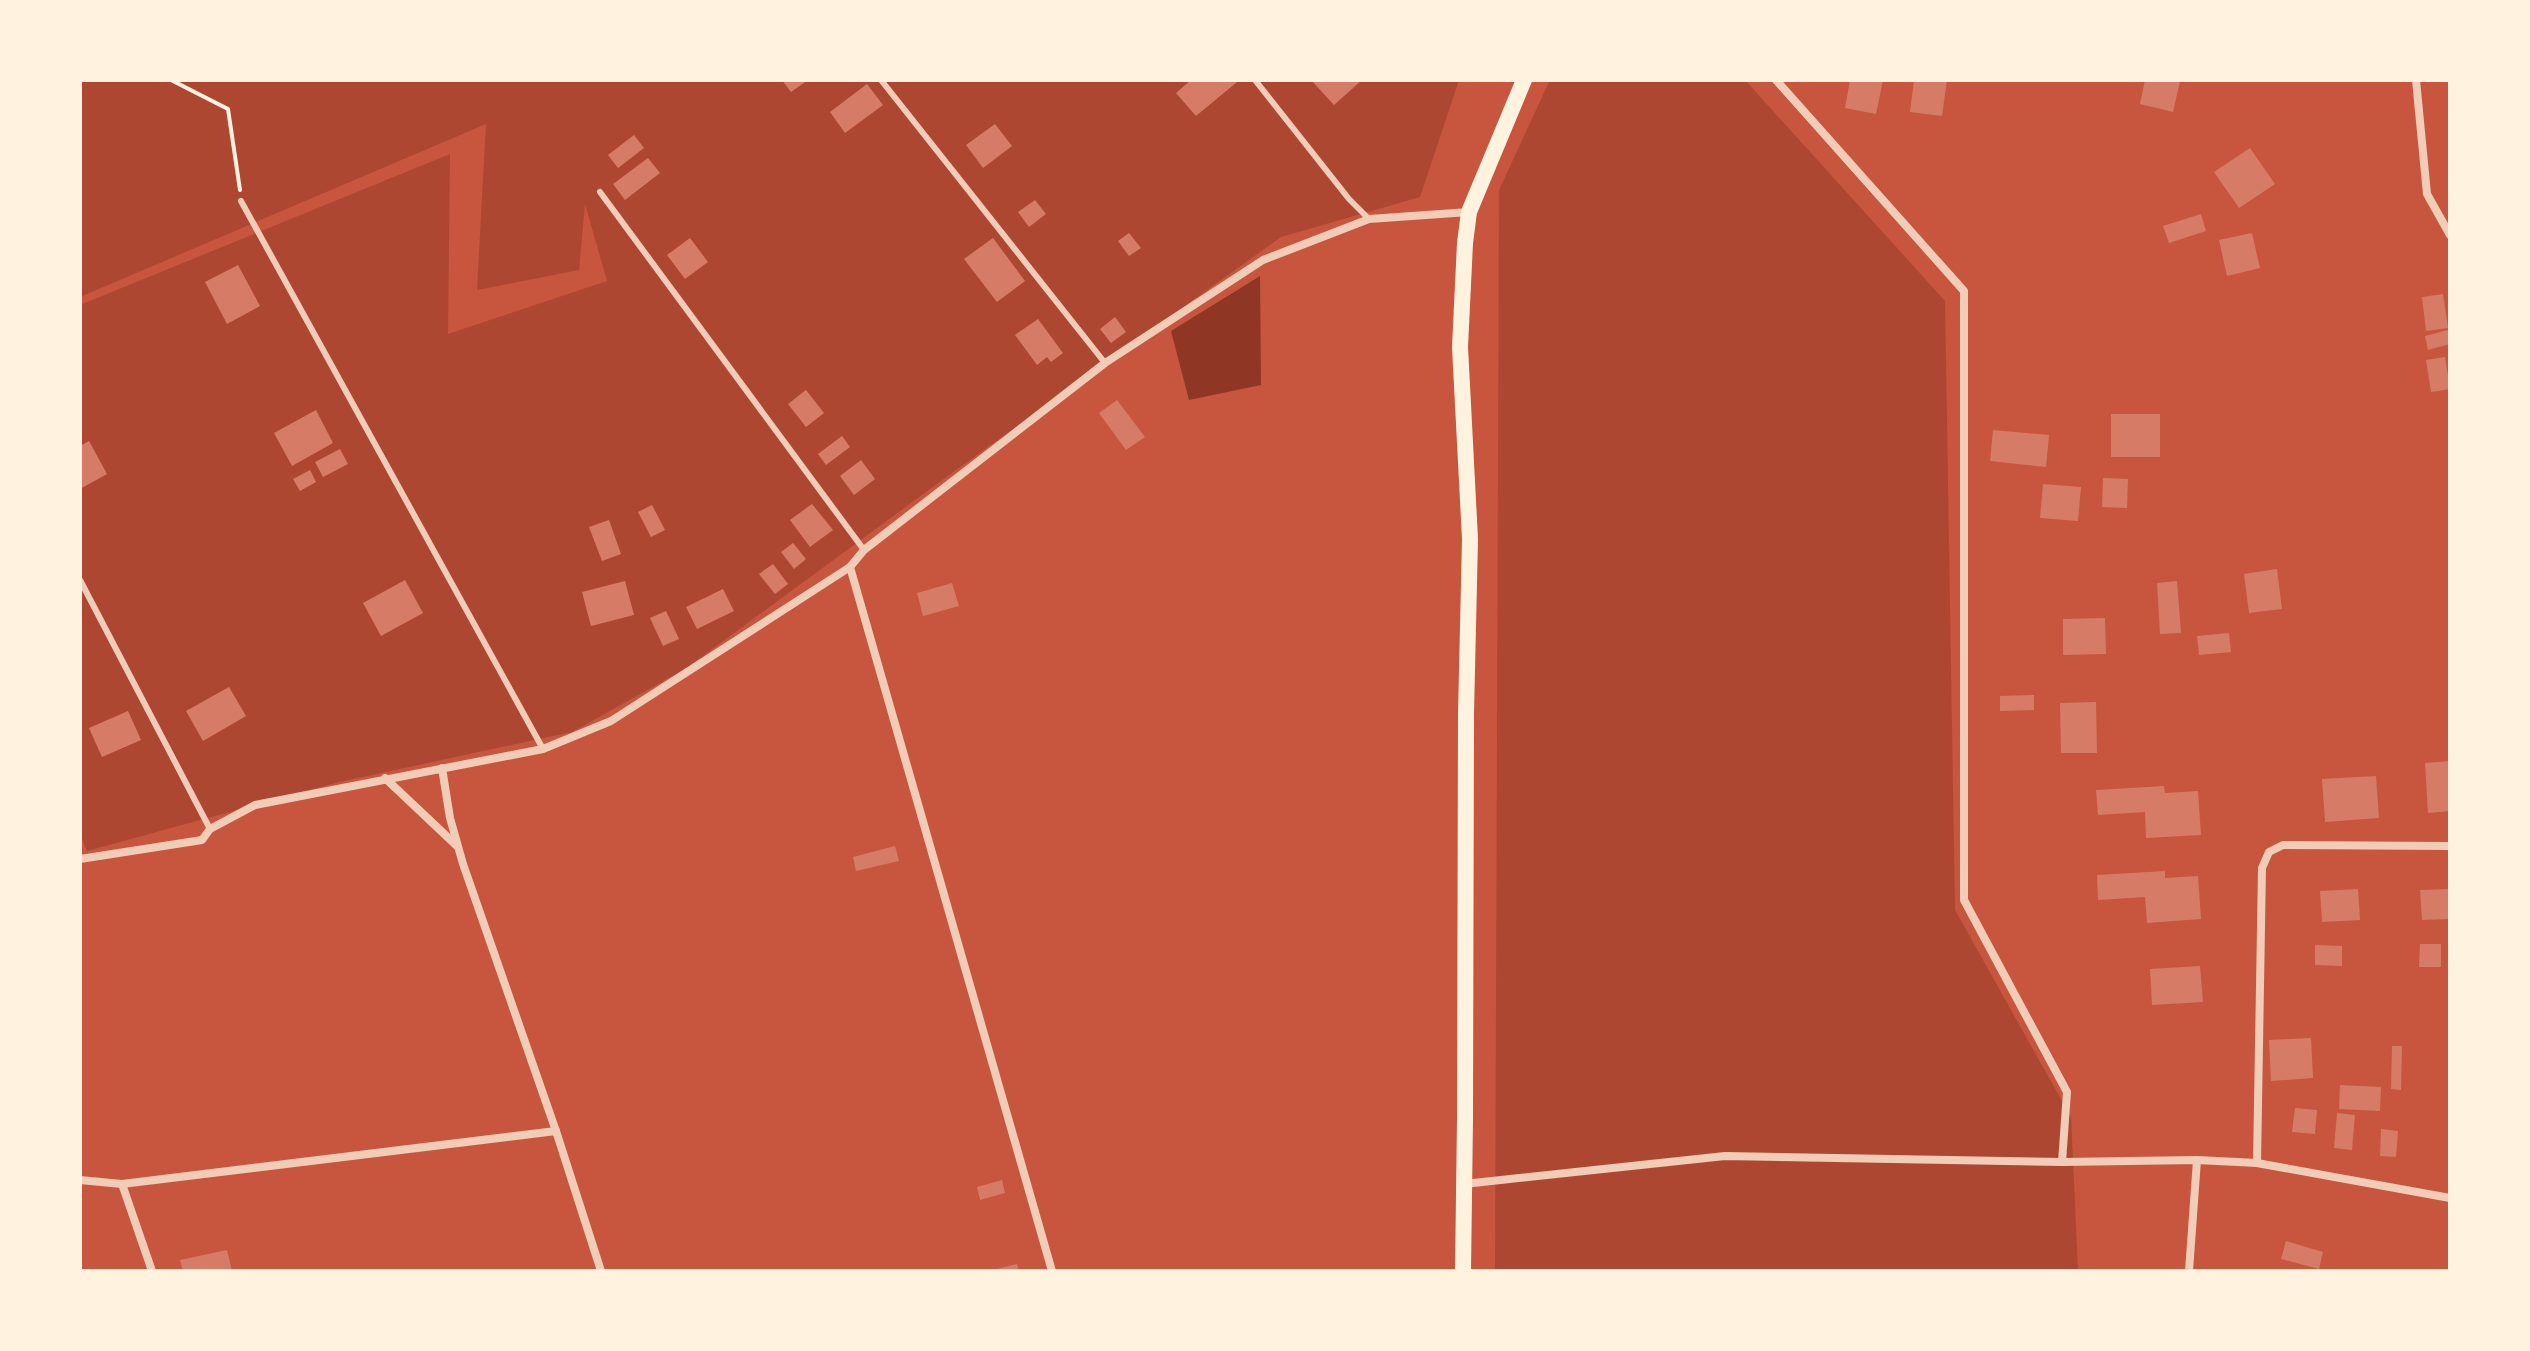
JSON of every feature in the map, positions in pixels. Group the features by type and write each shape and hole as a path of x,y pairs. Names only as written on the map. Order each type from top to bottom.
{"main road":[{"path":"1463,1271 1470,539 1460,347 1465,243 1469,212 1524,80"}],"street":[{"path":"1776,80 1964,291 1964,900 2067,1092 2062,1162"},
{"path":"2416,80 2427,194 2450,235"},
{"path":"80,859 202,840 210,829 255,805 543,749 611,721 850,567 864,550 1105,363 1263,260 1369,219 1469,212"},
{"path":"850,567 1052,1271"},
{"path":"442,768 458,846 601,1271"},
{"path":"385,778 458,846"},
{"path":"2257,1163 2262,868 2269,852 2283,845 2450,846"},
{"path":"80,1180 122,1184 556,1131"},
{"path":"1464,1184 1725,1156 2062,1162 2197,1160 2257,1163 2450,1198"},
{"path":"2189,1271 2197,1160"},
{"path":"122,1184 152,1271"}],"lane":[{"path":"881,80 1105,363"},
{"path":"1255,80 1349,199 1369,219"},
{"path":"600,192 864,550"},
{"path":"241,201 543,749"},
{"path":"80,580 210,829"}],"path":[{"path":"171,80 228,109 241,201"}],"shaded area":[{"path":"80,80 1459,80 1420,197 1281,237 685,669 572,732 339,782 87,851 80,834 80,305 450,154 448,334 607,281 585,204 579,270 477,290 486,124 80,297"},
{"path":"1550,80 1745,80 1945,301 1955,910 2071,1117 2078,1271 1495,1271 1499,190"},
{"path":"1260,276 1261,385 1189,400 1171,331"}],"building":[{"path":"782,80 808,80 791,92"},
{"path":"1191,80 1237,82 1196,116 1176,93"},
{"path":"1311,80 1362,80 1334,105"},
{"path":"1850,80 1883,80 1876,114 1845,108"},
{"path":"1914,80 1947,80 1942,116 1910,112"},
{"path":"2145,80 2180,81 2173,112 2140,104"},
{"path":"867,84 883,105 845,133 830,112"},
{"path":"995,124 1012,146 983,168 966,145"},
{"path":"634,135 644,148 618,168 608,155"},
{"path":"2250,148 2275,184 2239,208 2214,172"},
{"path":"648,158 660,173 625,200 613,184"},
{"path":"1035,200 1046,214 1029,227 1018,212"},
{"path":"2201,214 2206,231 2169,243 2163,226"},
{"path":"1129,233 1141,248 1129,256 1118,241"},
{"path":"2252,233 2260,268 2227,276 2219,240"},
{"path":"690,238 708,262 685,279 667,255"},
{"path":"993,238 1025,281 997,302 964,259"},
{"path":"238,265 260,306 227,324 205,282"},
{"path":"2443,294 2448,328 2426,331 2422,297"},
{"path":"1115,317 1126,332 1111,343 1100,329"},
{"path":"1038,319 1063,353 1051,362 1047,357 1037,365 1015,335"},
{"path":"2448,330 2450,344 2428,350 2425,336"},
{"path":"2445,357 2450,389 2431,392 2426,360"},
{"path":"806,390 824,413 806,427 788,404"},
{"path":"1117,400 1145,437 1126,450 1099,413"},
{"path":"316,410 333,443 292,466 274,433"},
{"path":"2111,414 2160,414 2160,457 2111,457"},
{"path":"1993,430 2049,435 2046,467 1990,461"},
{"path":"842,436 850,447 826,465 818,454"},
{"path":"89,441 107,474 80,489 80,446"},
{"path":"340,449 348,464 323,477 315,462"},
{"path":"861,460 875,479 854,495 840,476"},
{"path":"310,470 316,482 300,491 293,479"},
{"path":"2103,478 2128,479 2127,508 2102,507"},
{"path":"2043,484 2081,487 2078,521 2040,518"},
{"path":"812,504 833,530 810,547 790,520"},
{"path":"652,505 665,530 651,537 638,512"},
{"path":"609,520 621,554 602,561 589,527"},
{"path":"793,543 806,559 794,569 781,552"},
{"path":"773,564 788,584 775,594 759,574"},
{"path":"2277,569 2282,609 2249,613 2244,574"},
{"path":"405,580 423,613 381,636 363,603"},
{"path":"625,581 634,615 591,626 582,592"},
{"path":"2177,581 2181,633 2160,634 2157,583"},
{"path":"952,583 959,606 923,616 917,593"},
{"path":"723,589 734,611 697,629 686,607"},
{"path":"666,611 679,639 663,646 650,618"},
{"path":"2105,618 2106,654 2063,655 2063,619"},
{"path":"2229,633 2231,652 2199,655 2197,636"},
{"path":"229,687 246,716 203,741 186,711"},
{"path":"2034,695 2034,710 2000,711 2000,696"},
{"path":"2096,702 2097,753 2061,753 2060,703"},
{"path":"128,711 141,740 102,757 89,728"},
{"path":"2450,761 2450,811 2428,813 2425,763"},
{"path":"2376,776 2379,818 2325,822 2322,779"},
{"path":"2164,786 2165,793 2198,791 2201,835 2146,838 2145,812 2098,815 2096,790"},
{"path":"895,846 899,861 856,871 853,857"},
{"path":"2165,871 2165,878 2198,876 2201,919 2147,923 2145,897 2098,900 2097,875"},
{"path":"2358,889 2360,920 2322,922 2320,891"},
{"path":"2450,889 2450,919 2422,920 2420,890"},
{"path":"2420,944 2441,944 2441,967 2419,967"},
{"path":"2315,945 2342,946 2342,966 2315,965"},
{"path":"2200,966 2203,1002 2152,1005 2150,969"},
{"path":"2311,1038 2313,1078 2271,1081 2269,1040"},
{"path":"2392,1046 2402,1046 2401,1090 2391,1089"},
{"path":"2340,1085 2381,1087 2380,1111 2339,1109"},
{"path":"2295,1108 2317,1110 2315,1134 2292,1132"},
{"path":"2337,1113 2355,1115 2352,1150 2334,1148"},
{"path":"2381,1129 2398,1131 2396,1157 2380,1156"},
{"path":"1002,1180 1005,1193 980,1200 977,1187"},
{"path":"2286,1241 2323,1252 2319,1269 2281,1259"},
{"path":"227,1250 232,1271 183,1271 180,1260"},
{"path":"1017,1264 1019,1271 993,1271 993,1270"}]}
